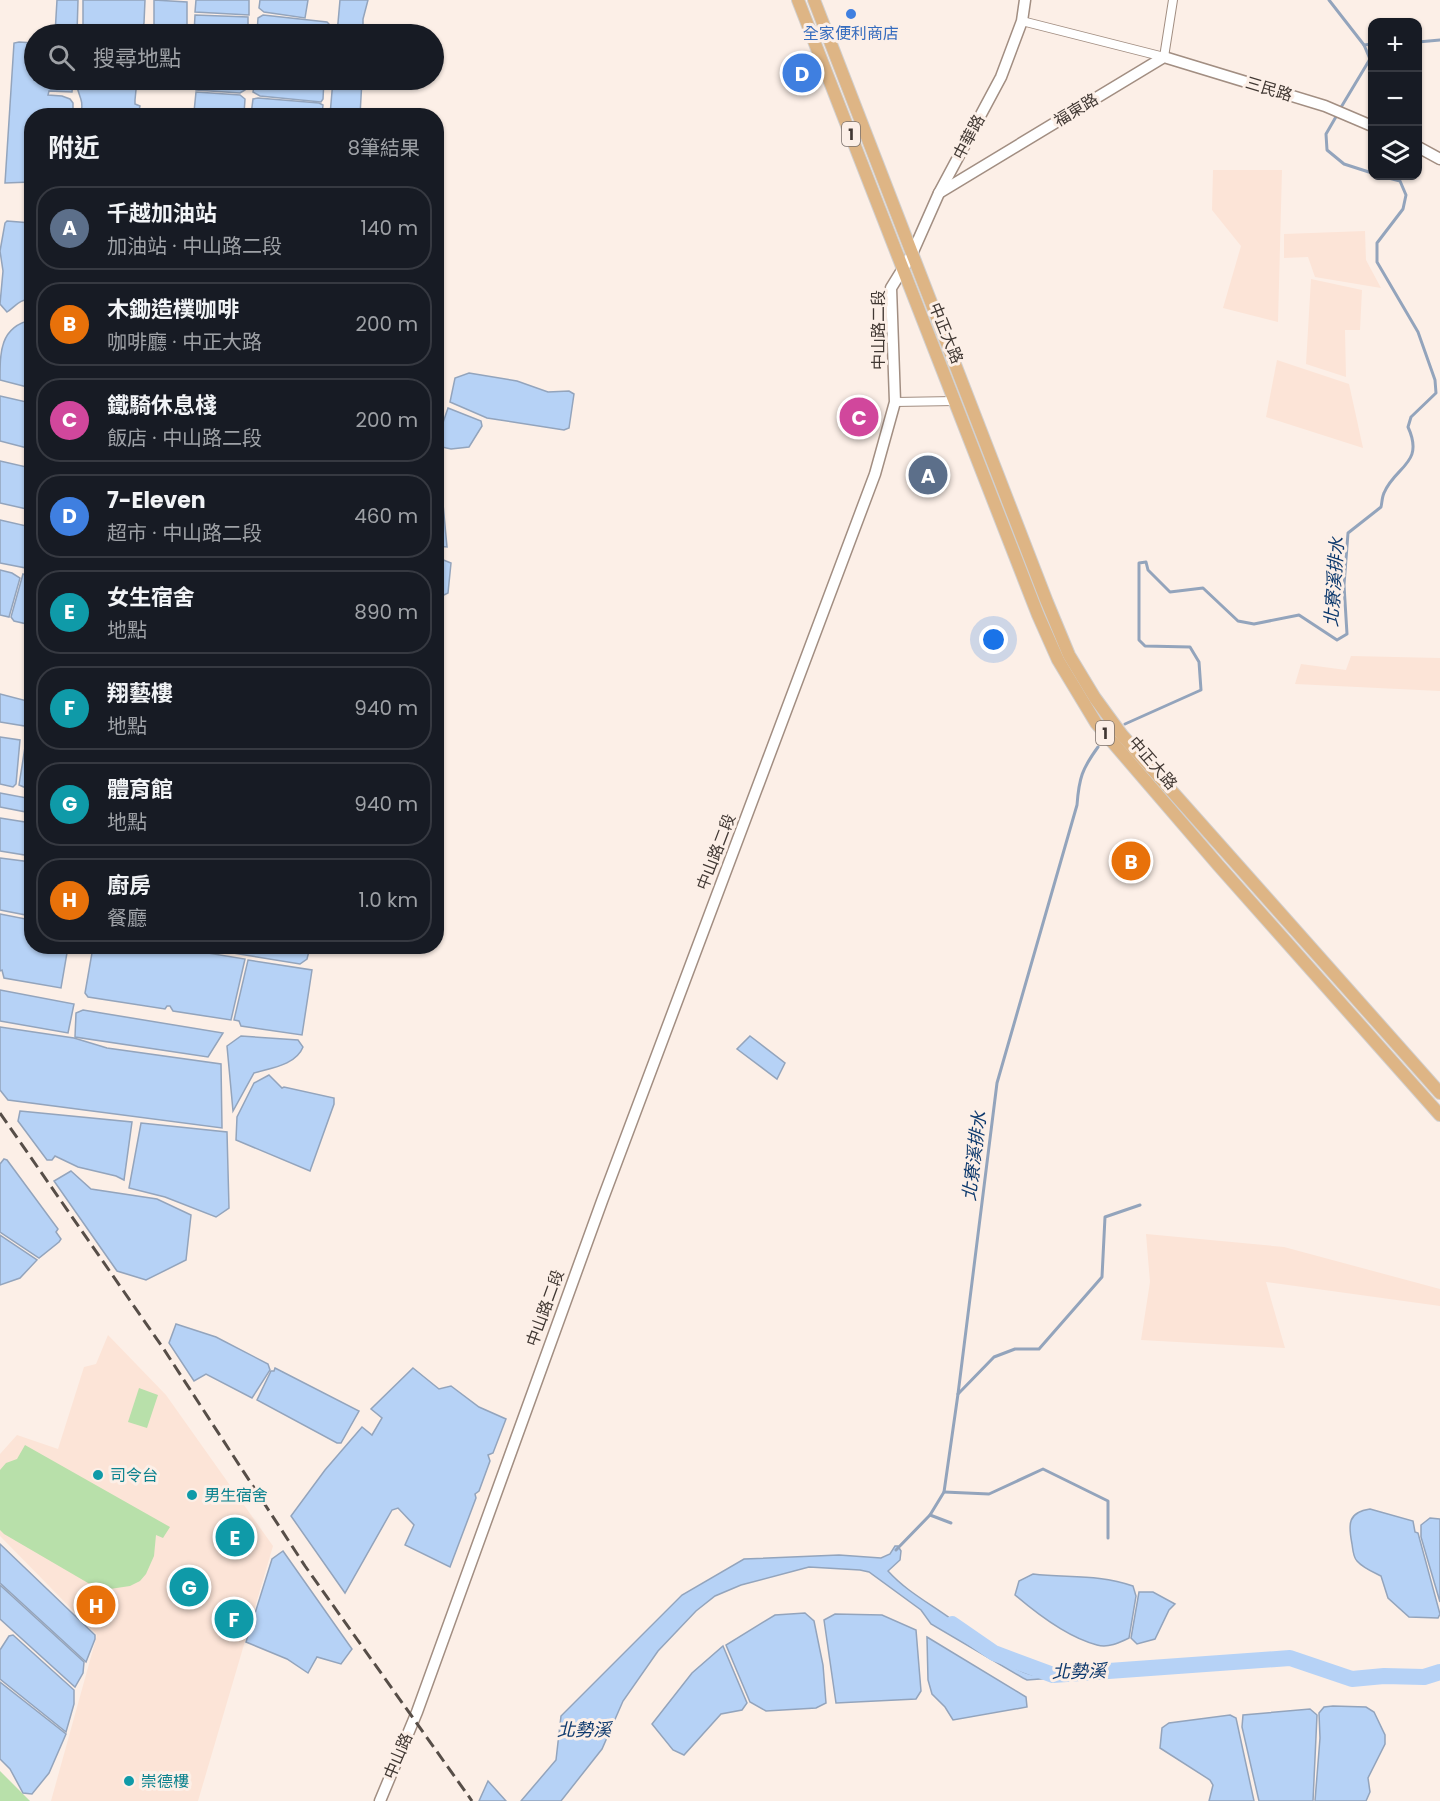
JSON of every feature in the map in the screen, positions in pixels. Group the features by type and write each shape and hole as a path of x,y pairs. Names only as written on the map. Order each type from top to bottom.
{"main road":[{"name":"1","path":"798,0 902,269"},
{"name":"1","path":"814,0 912,254"},
{"name":"中正大路","path":"912,254 1047,602 1069,655 1095,698 1138,753 1440,1093"},
{"name":"中正大路","path":"902,269 1038,615 1058,660 1096,723 1219,866 1440,1115"}],"street":[{"name":"中華路","path":"902,269 912,254 939,193 1001,76 1022,21 1025,0"},
{"path":"1022,21 1164,57 1173,0"},
{"name":"三民路","path":"1164,57 1325,106 1368,124"},
{"name":"福東路","path":"939,193 1164,57"},
{"path":"1422,149 1440,159"},
{"name":"中山路二段","path":"417,1712 598,1212 876,474 895,402 891,288 902,269"},
{"path":"895,402 955,401"},
{"name":"中山路","path":"380,1801 417,1712"}],"shaded area":[{"path":"1213,170 1282,170 1278,322 1223,308 1241,246 1212,210"},
{"path":"1365,231 1366,260 1381,288 1315,277 1308,257 1284,258 1284,234"},
{"path":"1311,279 1362,290 1360,330 1345,330 1346,377 1306,364"},
{"path":"1277,360 1349,384 1363,448 1266,417"},
{"path":"1351,656 1440,658 1440,691 1295,684 1301,664 1346,670"},
{"path":"1146,1234 1284,1247 1440,1289 1440,1306 1266,1282 1285,1348 1141,1340 1150,1282"},
{"path":"108,1335 166,1395 273,1546 198,1801 51,1801 97,1635 0,1536 0,1454 17,1435 58,1449 84,1367 96,1364"}],"green space":[{"path":"139,1388 158,1395 147,1428 128,1422"},
{"path":"25,1445 170,1527 163,1538 156,1535 154,1556 146,1574 140,1581 130,1586 110,1589 88,1583 0,1530 0,1470 6,1463 17,1459"},
{"path":"0,1771 30,1801 0,1801"}],"water":[{"path":"57,0 78,0 77,24 56,24"},
{"path":"83,0 145,0 144,24 83,24"},
{"path":"154,0 187,2 187,24 154,24"},
{"path":"196,0 249,0 249,15 195,12"},
{"path":"260,0 308,0 305,18 264,12 259,8"},
{"path":"340,0 368,0 363,24 338,24"},
{"path":"195,15 248,17 248,24 195,24"},
{"path":"263,15 329,24 258,24 258,18"},
{"path":"24,42 24,90 72,90 72,92 49,91 48,95 70,99 73,108 24,108 24,182 5,183 14,43"},
{"path":"78,90 136,90 135,104 140,106 140,108 82,108"},
{"path":"196,90 245,90 240,93"},
{"path":"253,90 323,90 321,102 260,96"},
{"path":"332,90 361,90 360,108 331,108"},
{"path":"196,92 240,95 245,99 244,108 194,108"},
{"path":"253,99 319,103 323,105 323,108 252,108"},
{"path":"7,221 24,222 24,301 7,312 0,304 3,271 0,251"},
{"path":"24,322 24,386 0,380 0,360 4,342 13,328"},
{"path":"469,373 517,381 548,392 569,391 574,394 569,428 564,430 487,418 450,402 455,378"},
{"path":"0,396 24,401 24,447 0,441"},
{"path":"448,408 481,421 482,426 469,447 451,449 444,448 444,420"},
{"path":"0,461 24,466 24,508 0,503"},
{"path":"444,515 447,547 444,547"},
{"path":"0,520 24,525 24,568 0,563"},
{"path":"444,560 451,563 448,593 444,595"},
{"path":"0,570 20,578 9,617 0,615"},
{"path":"24,574 24,623 14,621 11,617"},
{"path":"0,694 24,700 24,726 0,722"},
{"path":"0,737 20,740 16,784 13,787 0,784"},
{"path":"24,754 24,787 19,785"},
{"path":"0,793 24,797 24,812 0,807"},
{"path":"0,818 24,822 24,855 0,851"},
{"path":"0,858 24,861 24,915 0,910"},
{"path":"0,914 24,919 24,954 67,954 61,988 4,978 2,970 0,971"},
{"path":"92,954 214,954 245,959 231,1020 173,1011 170,1006 165,1009 88,997 85,993"},
{"path":"239,954 308,954 307,959 300,964"},
{"path":"248,960 312,970 302,1035 241,1026 239,1021 234,1020"},
{"path":"0,990 74,1004 68,1033 0,1021"},
{"path":"83,1010 223,1033 208,1057 75,1037 76,1013"},
{"path":"0,1027 74,1038 107,1048 221,1064 222,1128 8,1100 0,1090"},
{"path":"241,1036 298,1040 303,1047 300,1053 289,1062 254,1073 233,1111 227,1046"},
{"path":"750,1036 785,1063 777,1079 737,1049"},
{"path":"269,1075 282,1088 334,1098 334,1104 310,1171 236,1140 237,1117 254,1083"},
{"path":"20,1111 132,1122 124,1180 78,1167 55,1156 52,1160 47,1160 18,1121"},
{"path":"141,1123 227,1132 229,1208 216,1217 165,1197 129,1188"},
{"path":"4,1159 58,1229 56,1232 61,1239 39,1258 0,1232 0,1164"},
{"path":"71,1171 91,1189 157,1199 191,1215 186,1260 146,1280 117,1271 54,1181"},
{"path":"0,1235 37,1260 20,1278 0,1285"},
{"path":"176,1324 216,1337 268,1364 270,1370 252,1398 206,1374 194,1381 169,1343"},
{"path":"275,1368 359,1411 341,1443 337,1443 257,1400 271,1371"},
{"path":"413,1368 439,1389 451,1386 479,1407 506,1419 493,1453 488,1455 490,1461 479,1491 475,1494 476,1498 450,1567 405,1545 414,1525 398,1508 392,1510 345,1593 291,1516 325,1470 362,1427 372,1435 382,1418 371,1409"},
{"path":"1370,1509 1413,1521 1440,1614 1438,1618 1409,1617 1388,1598 1381,1576 1365,1568 1356,1559 1353,1553 1351,1520 1357,1513"},
{"path":"1430,1518 1440,1519 1440,1602 1421,1537 1421,1525"},
{"path":"0,1544 95,1635 86,1662 0,1583"},
{"name":"北勢溪","path":"895,1546 898,1546 901,1551 900,1560 888,1571 902,1585 951,1619 1004,1661 1036,1675 1054,1669 1053,1678 1027,1680 1023,1678 931,1624 921,1610 869,1572 809,1567 741,1585 715,1596 696,1611 658,1651 623,1701 602,1749 561,1801 521,1801 556,1760 561,1716 682,1595 744,1559 839,1555 881,1558 890,1554"},
{"path":"283,1551 352,1649 341,1664 317,1657 308,1673 287,1659 246,1642 272,1559"},
{"path":"1033,1574 1096,1578 1133,1586 1136,1596 1129,1638 1101,1646 1075,1637 1053,1624 1015,1595 1019,1581"},
{"path":"0,1585 84,1662 83,1673 75,1687 0,1619"},
{"path":"1139,1592 1153,1592 1175,1604 1169,1610 1155,1639 1137,1644 1131,1638"},
{"path":"805,1613 814,1621 823,1665 826,1703 816,1708 766,1711 750,1702 726,1645 775,1615"},
{"path":"835,1614 882,1615 916,1630 921,1691 916,1699 836,1703 824,1620"},
{"path":"13,1635 74,1690 74,1704 66,1732 0,1679 0,1650 9,1636"},
{"path":"927,1637 1026,1697 1027,1707 953,1720 945,1707 932,1694 928,1680"},
{"path":"723,1646 747,1703 742,1710 721,1714 684,1755 673,1750 652,1724 692,1673"},
{"path":"0,1682 66,1734 49,1773 32,1794 23,1793 10,1769 0,1759"},
{"path":"1324,1707 1366,1707 1374,1712 1385,1735 1385,1744 1368,1778 1370,1792 1366,1801 1315,1801 1320,1738 1319,1713"},
{"path":"1310,1709 1317,1715 1313,1801 1259,1801 1242,1727 1243,1715"},
{"path":"1230,1715 1236,1718 1254,1801 1209,1801 1213,1785 1210,1780 1160,1748 1162,1728 1169,1723"},
{"path":"488,1781 506,1801 479,1801"}],"waterway":[{"name":"北寮溪排水","path":"1329,0 1364,45 1370,59 1340,109"},
{"path":"1422,42 1440,40"},
{"name":"北寮溪排水","path":"1364,45 1368,44"},
{"name":"北寮溪排水","path":"1337,115 1326,134 1327,150 1344,164 1368,172"},
{"name":"北寮溪排水","path":"1125,724 1201,690 1199,662 1190,647 1145,646 1139,640 1139,563 1146,562 1148,570 1170,592 1203,588 1238,621 1254,624 1299,615 1337,640 1347,634 1344,585 1348,533 1381,507 1383,495 1389,484 1411,457 1413,449 1408,427 1411,417 1436,393 1435,380 1418,332 1377,262 1377,243 1403,209 1406,195 1400,181 1396,180"},
{"name":"北寮溪排水","path":"896,1550 930,1515 944,1492 997,1083 1077,805 1080,781 1088,762 1098,747"},
{"path":"958,1394 994,1357 1015,1349 1039,1349 1102,1277 1105,1217 1140,1205"},
{"path":"944,1492 989,1494 1043,1469 1108,1501 1108,1538"},
{"path":"930,1515 951,1523"},
{"name":"北勢溪","path":"952,1624 994,1653 1053,1675 1290,1658 1352,1679 1384,1676 1424,1677 1440,1672"}],"railway":[{"path":"0,1113 163,1348 305,1566 472,1801"}],"place":[{"name":"全家便利商店","path":"851,14"},
{"name":"7-Eleven","path":"802,73"},
{"name":"鐵騎休息棧","path":"859,417"},
{"name":"千越加油站","path":"928,475"},
{"name":"木鋤造樸咖啡","path":"1131,861"},
{"name":"司令台","path":"98,1475"},
{"name":"男生宿舍","path":"192,1495"},
{"name":"女生宿舍","path":"235,1537"},
{"name":"體育館","path":"189,1587"},
{"name":"廚房","path":"96,1605"},
{"name":"翔藝樓","path":"234,1619"},
{"name":"崇德樓","path":"129,1781"}]}
